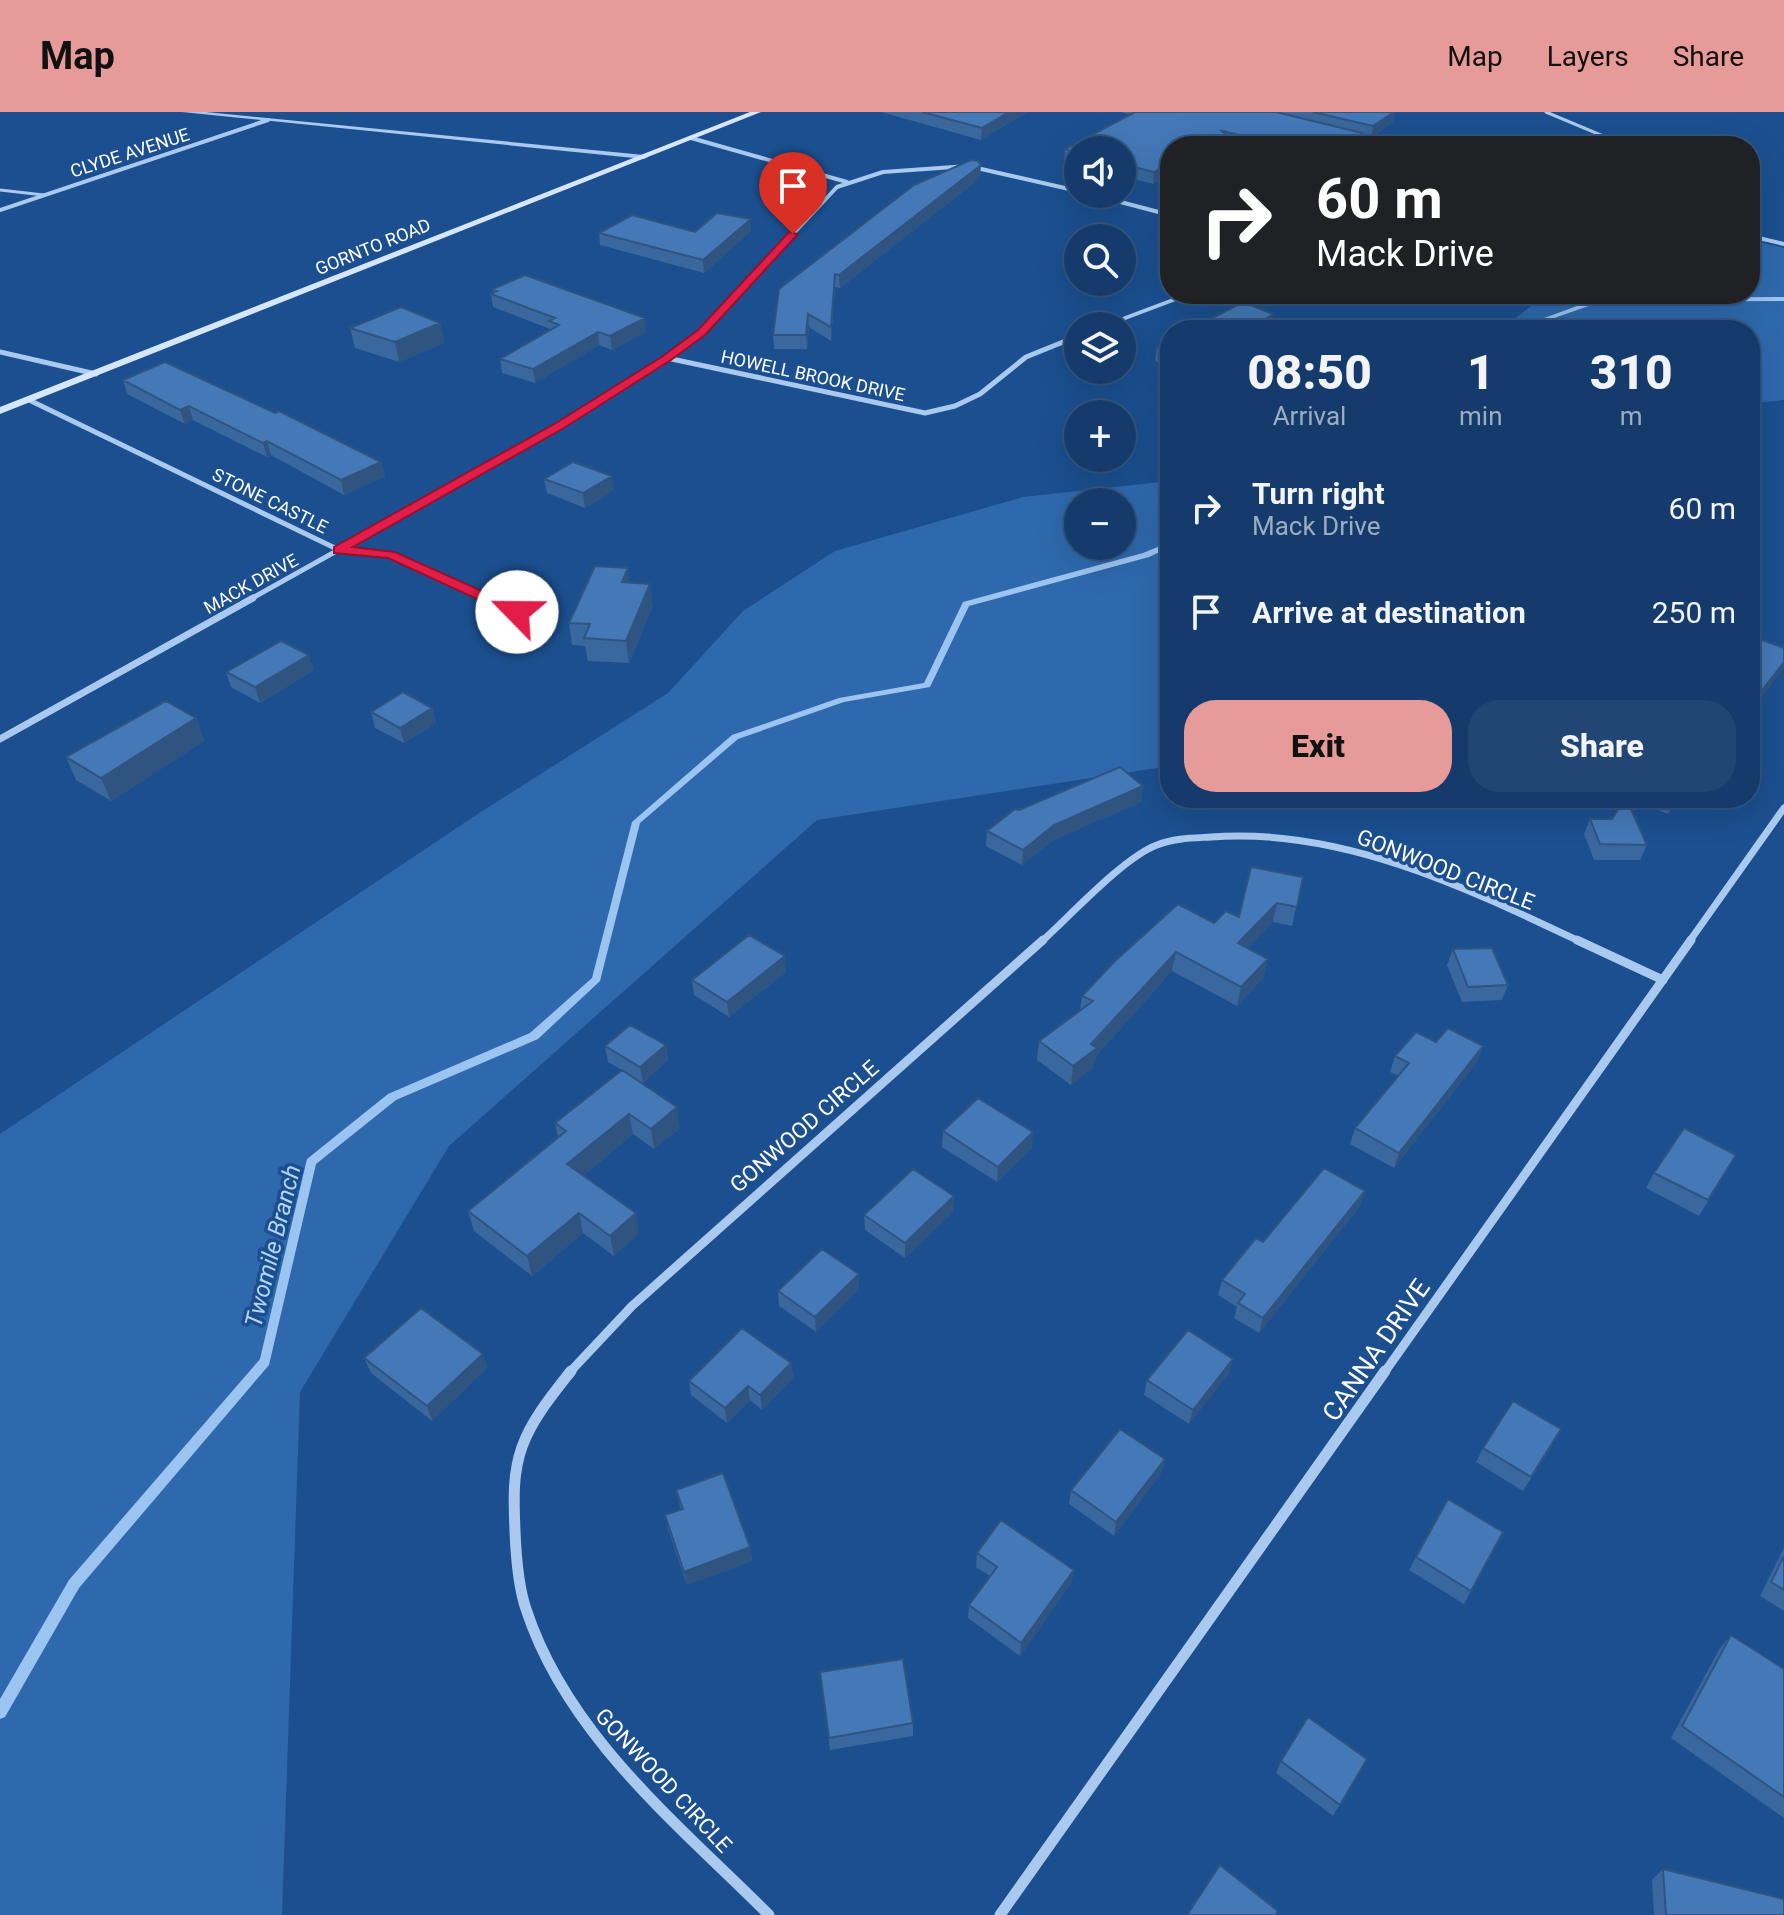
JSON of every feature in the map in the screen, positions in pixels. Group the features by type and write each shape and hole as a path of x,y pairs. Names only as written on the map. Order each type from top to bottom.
{"main road":[{"name":"GORNTO ROAD","path":"0,411 757,112"}],"street":[{"path":"185,112 644,157"},
{"name":"CLYDE AVENUE","path":"0,210 268,120"},
{"path":"1339,135 1343,136"},
{"path":"691,138 848,183 883,172 968,166 1064,188"},
{"name":"MACK DRIVE","path":"0,739 560,426 667,358 702,332 826,196 848,183"},
{"path":"1136,206 1160,212"},
{"path":"1760,238 1784,244"},
{"path":"1136,314 1162,304"},
{"name":"HOWELL BROOK DRIVE","path":"667,358 878,406 925,413 955,406 980,394 1026,357 1064,342"},
{"path":"0,352 96,374"},
{"name":"STONE CASTLE","path":"29,400 339,550 390,555 517,612 553,610"},
{"name":"CANNA DRIVE","path":"1000,1915 1784,808"},
{"name":"GONWOOD CIRCLE","path":"769,1915 633,1779 584,1722 553,1672 525,1608 516,1550 513,1492 522,1447 544,1406 575,1365 735,1211 1114,876 1156,845 1207,835 1261,833 1361,853 1464,892 1663,980"}],"lane":[{"path":"1546,112 1603,136"},
{"path":"0,190 45,195"}],"shaded area":[{"path":"1760,242 1784,248 1784,400 1760,402 1760,320 1513,320 1534,304 1760,304"},
{"path":"1160,482 1160,768 817,820 449,1146 300,1392 282,1915 0,1915 0,1134 473,817 668,693 743,611 835,551 1023,497 1064,493 1064,560 1136,560 1136,488 1106,488"}],"building":[{"path":"922,112 1009,112 982,128"},
{"path":"1135,112 1276,112 1362,133 1358,136 1244,136 1222,131 1227,136 1160,136 1160,169 1154,172 1136,168 1136,136 1090,136"},
{"path":"1313,112 1394,112 1373,126"},
{"path":"971,160 981,165 839,275 835,274 831,327 808,314 806,335 773,335 779,289 914,185"},
{"path":"717,213 751,219 703,260 599,233 632,215 695,232"},
{"path":"525,275 645,318 610,336 598,332 533,369 500,359 559,325 549,321 555,318 491,294 497,291 493,289"},
{"path":"1239,304 1248,304 1273,314 1264,320 1209,320"},
{"path":"401,307 440,323 395,342 350,328"},
{"path":"165,362 275,413 279,411 381,462 341,480 267,441 263,443 189,406 180,410 123,380"},
{"path":"573,462 612,476 583,493 544,479"},
{"path":"595,566 628,568 622,582 650,584 626,641 584,638 590,624 569,623"},
{"path":"1760,639 1784,648 1784,662 1760,693"},
{"path":"281,641 309,655 255,687 226,672"},
{"path":"403,692 432,708 400,728 371,712"},
{"path":"166,701 196,718 101,778 66,757"},
{"path":"1120,767 1143,786 1054,825 1023,850 987,831 1015,809 1019,810"},
{"path":"1619,808 1630,808 1647,845 1600,844 1590,819 1612,819"},
{"path":"1251,867 1303,877 1297,907 1277,903 1238,943 1268,959 1241,987 1176,952 1091,1044 1097,1048 1073,1066 1039,1041 1093,1001 1082,996 1115,961 1178,904 1214,923 1226,911 1239,917"},
{"path":"749,935 785,956 727,1002 692,980"},
{"path":"1492,948 1508,985 1468,987 1453,949"},
{"path":"630,1025 666,1045 640,1067 605,1046"},
{"path":"1448,1028 1483,1046 1399,1153 1355,1128 1409,1063 1395,1056 1416,1032 1436,1042"},
{"path":"622,1070 677,1107 651,1129 629,1114 567,1164 636,1213 610,1236 579,1213 527,1256 468,1211 566,1131 555,1123"},
{"path":"978,1098 1033,1132 998,1167 943,1131"},
{"path":"1684,1128 1736,1155 1708,1200 1654,1173"},
{"path":"1324,1168 1365,1191 1263,1318 1238,1303 1245,1294 1222,1280 1256,1238 1263,1242"},
{"path":"913,1169 954,1196 905,1243 864,1215"},
{"path":"822,1249 859,1274 815,1317 778,1291"},
{"path":"421,1308 483,1354 427,1406 364,1358"},
{"path":"742,1328 791,1363 760,1395 748,1386 725,1408 689,1381"},
{"path":"1188,1330 1233,1359 1193,1410 1147,1380"},
{"path":"1513,1401 1561,1429 1531,1477 1483,1448"},
{"path":"1120,1429 1165,1459 1116,1522 1071,1490"},
{"path":"723,1473 750,1547 684,1572 665,1515 683,1509 676,1490"},
{"path":"1448,1499 1503,1532 1471,1591 1416,1557"},
{"path":"1001,1520 1074,1570 1021,1643 969,1605 997,1567 977,1553"},
{"path":"1784,1556 1784,1590 1771,1582"},
{"path":"1731,1635 1784,1669 1784,1797 1682,1726"},
{"path":"903,1659 913,1723 829,1738 820,1672"},
{"path":"1308,1717 1367,1759 1340,1805 1281,1761"},
{"path":"1220,1865 1278,1911 1276,1915 1187,1915"},
{"path":"1663,1869 1784,1899 1784,1915 1666,1915"}],"waterway":[{"name":"Twomile Branch","path":"1760,299 1784,299"},
{"name":"Twomile Branch","path":"1544,320 1588,304"},
{"name":"Twomile Branch","path":"0,1712 74,1584 265,1361 311,1162 392,1097 534,1036 597,979 636,822 735,737 842,700 927,685 966,604 1160,549"}],"route":[{"path":"517,612 390,555 339,550 560,426 667,358 702,332 793,234"}]}
